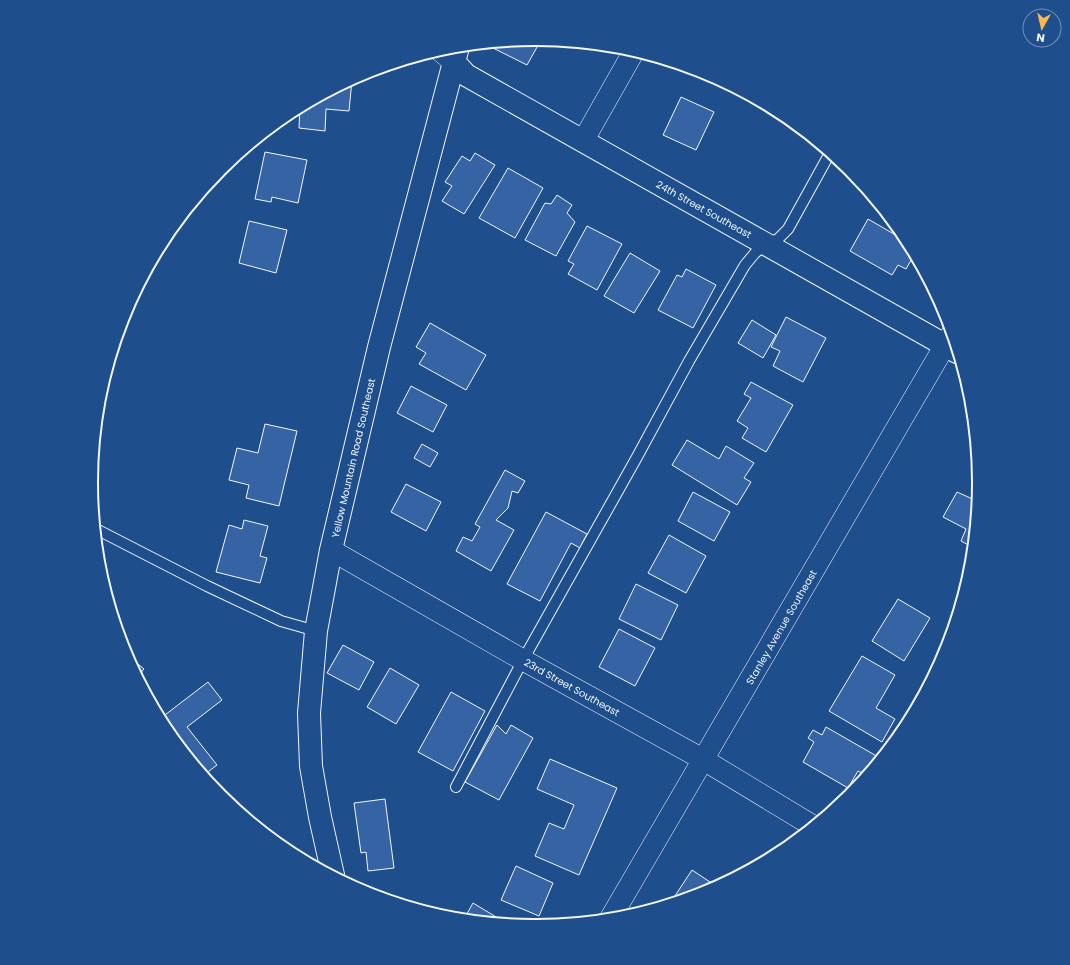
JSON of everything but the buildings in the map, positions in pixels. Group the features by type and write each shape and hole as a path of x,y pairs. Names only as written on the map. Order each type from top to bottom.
{"street":[{"name":"Yellow Mountain Road Southeast","path":"332,869 311,766 309,713 316,631 331,550 450,54"},
{"name":"24th Street Southeast","path":"451,54 466,75 766,244 948,342"},
{"path":"583,141 631,57"},
{"name":"Stanley Avenue Southeast","path":"614,912 949,347"},
{"name":"23rd Street Southeast","path":"331,550 523,660 704,760 808,823"}],"lane":[{"path":"456,787 523,660 689,361 745,265 755,253 766,244 778,239 788,229 827,158"},
{"path":"101,532 207,586 281,621 316,631"}]}
